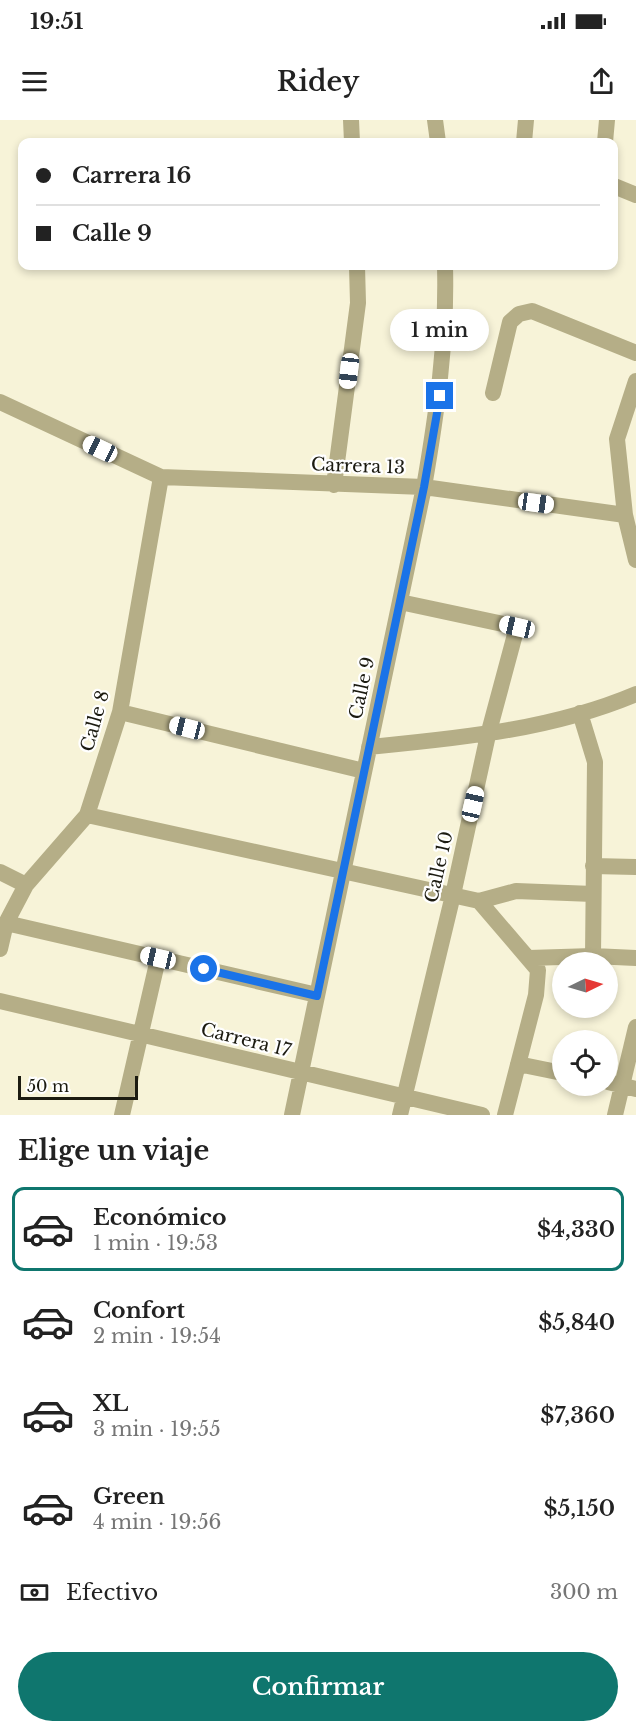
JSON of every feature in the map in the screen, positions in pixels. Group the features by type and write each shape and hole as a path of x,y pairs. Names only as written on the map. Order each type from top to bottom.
{"street":[{"path":"351,120 352,138"},
{"path":"435,120 437,138"},
{"path":"524,138 526,120"},
{"path":"605,138 606,120"},
{"path":"618,188 636,195"},
{"path":"334,485 358,303 357,270"},
{"name":"Calle 9","path":"292,1115 424,487 440,396 446,305 445,270"},
{"path":"494,393 510,322 519,314 532,310 636,353"},
{"path":"635,387 616,439 625,515 636,560"},
{"path":"0,402 161,477"},
{"name":"Carrera 13","path":"161,477 424,487 625,515"},
{"name":"Calle 8","path":"0,949 6,923 26,885 87,815 120,712 161,477"},
{"name":"Calle 10","path":"400,602 517,627 488,735 453,895 400,1115"},
{"path":"369,747 488,735 580,713 636,694"},
{"path":"120,712 364,771"},
{"path":"580,713 595,762 593,952"},
{"path":"87,815 479,901 516,891 593,894"},
{"path":"593,866 636,867"},
{"path":"0,872 26,885"},
{"path":"479,901 534,964 536,995 505,1115"},
{"path":"6,923 317,996"},
{"path":"618,957 636,958"},
{"path":"122,1115 158,958"},
{"path":"534,964 552,962"},
{"name":"Carrera 17","path":"0,1001 483,1115"},
{"path":"615,1115 636,1027"},
{"path":"518,1064 552,1071"}],"route":[{"path":"204,969 317,996 424,487 440,396"}]}
